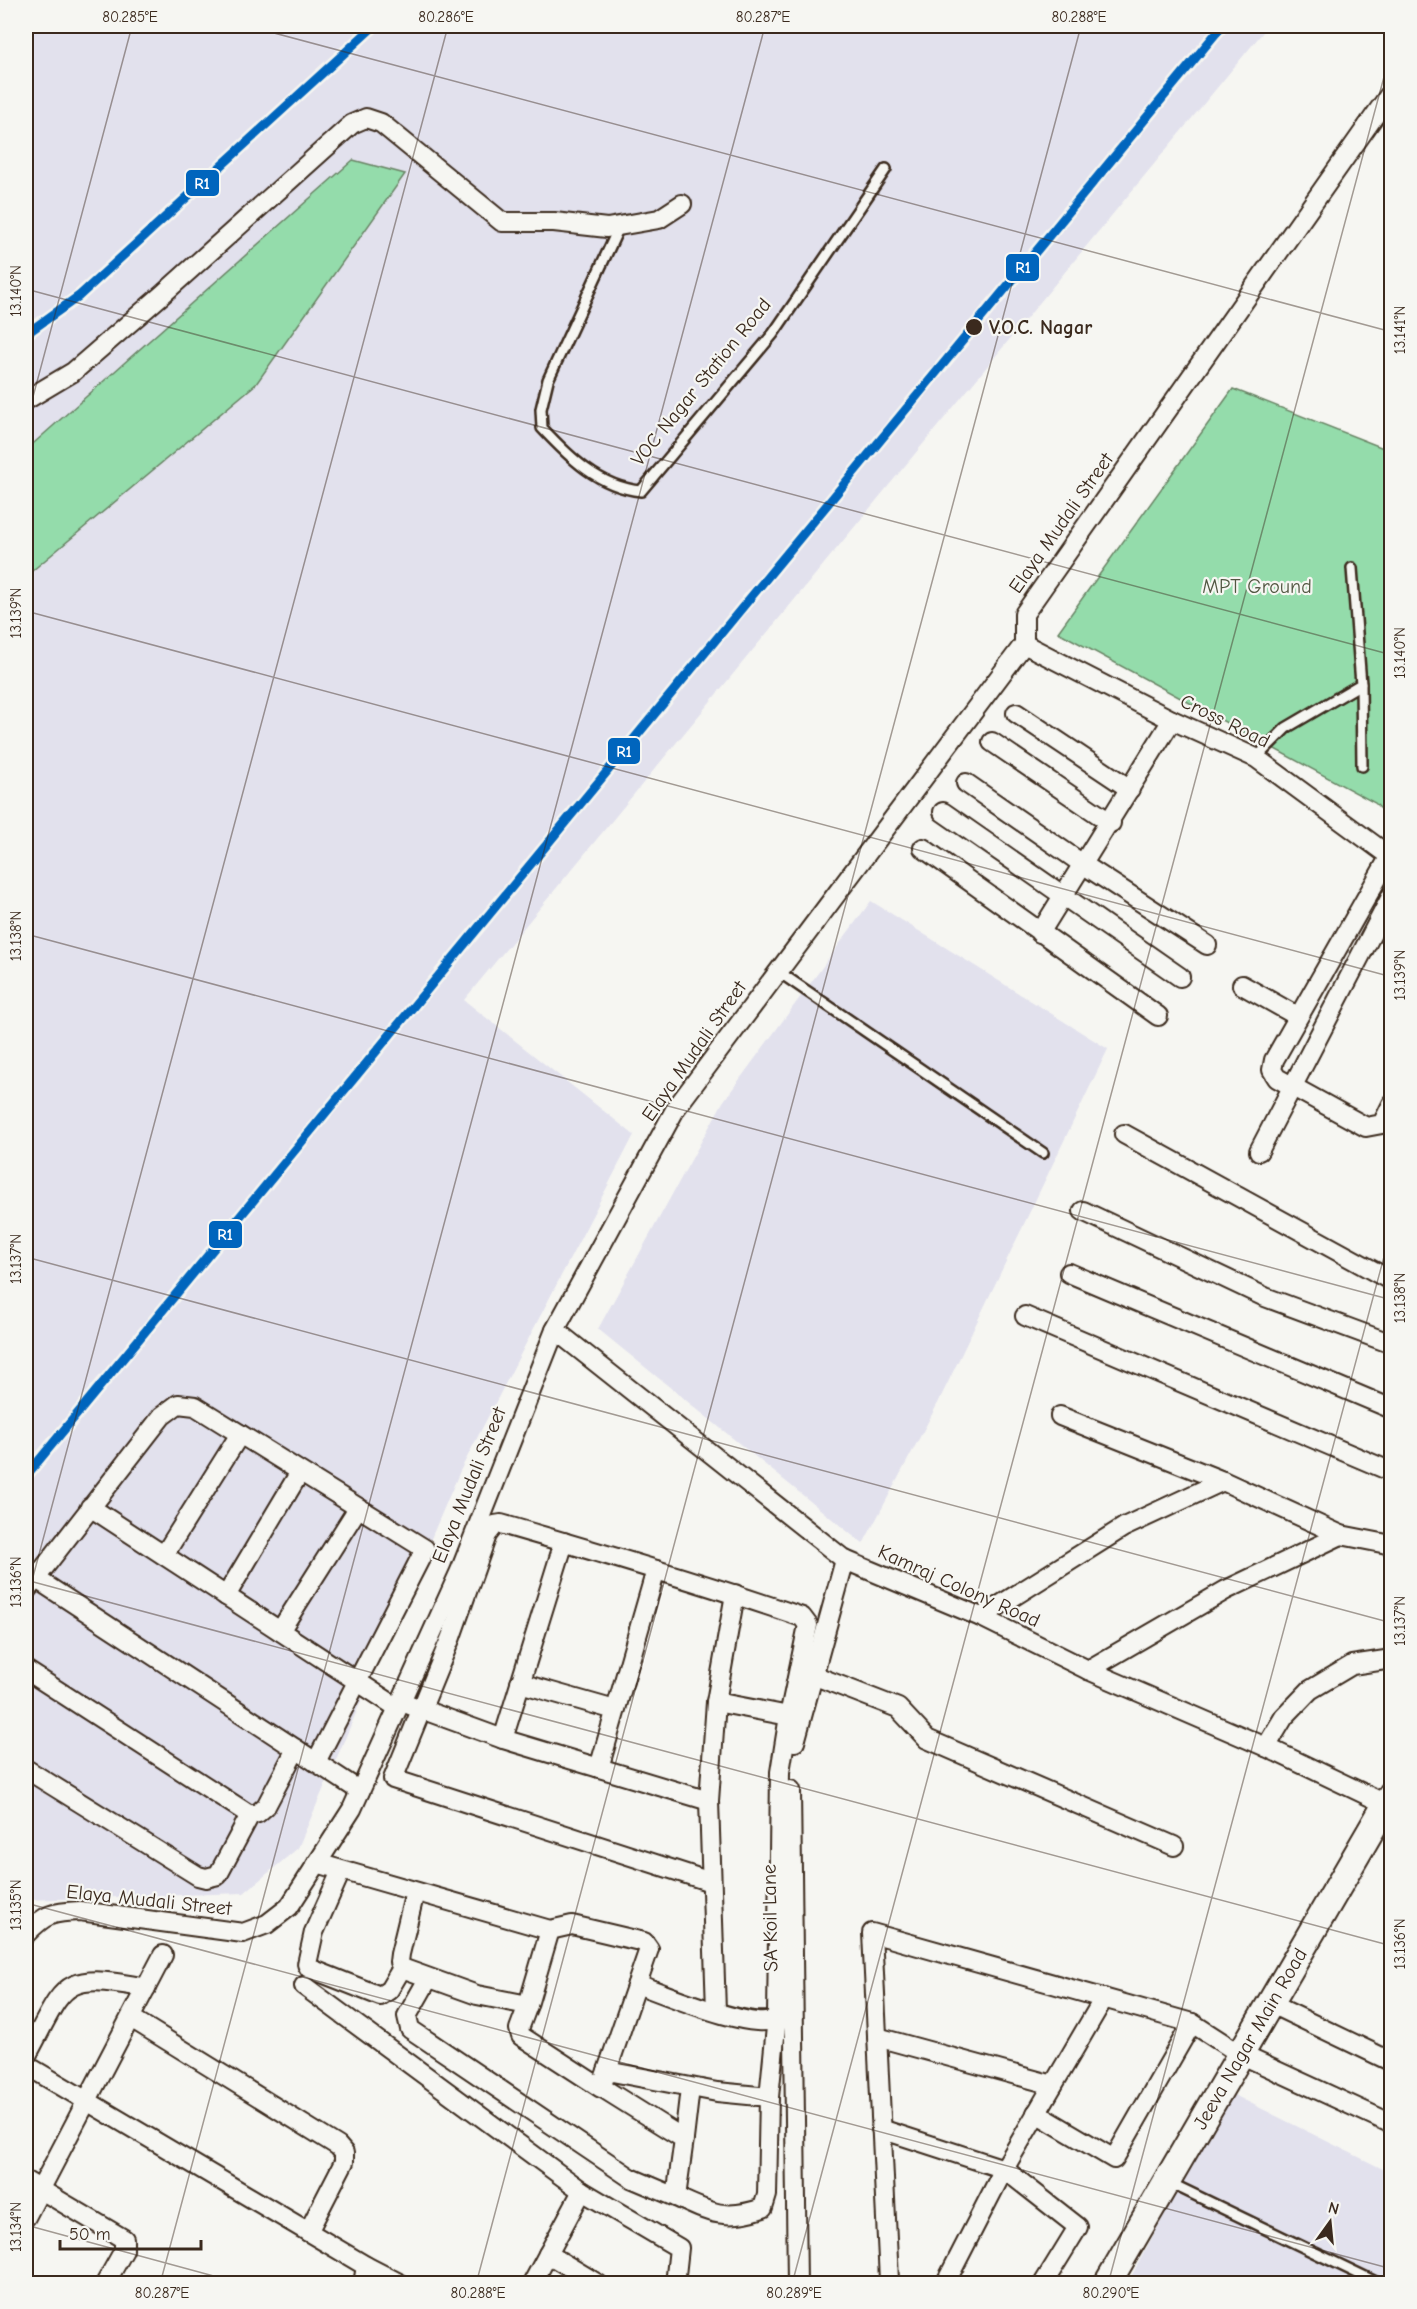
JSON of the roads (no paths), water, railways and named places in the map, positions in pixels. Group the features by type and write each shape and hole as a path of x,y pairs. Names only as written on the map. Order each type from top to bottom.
{"street":[{"name":"Elaya Mudali Street","path":"26,1935 40,1919 53,1912 80,1911 243,1933 267,1924 289,1906 352,1809 460,1571 555,1330 676,1108 1024,645 1024,614 1392,92"},
{"path":"26,400 73,372 352,124 366,118 381,123 407,142 502,222 554,222 607,228 659,219 682,204"},
{"name":"Cross Road","path":"1024,645 1172,720 1256,758 1391,857"},
{"path":"1016,713 1130,789"},
{"path":"1040,933 1111,823 1172,720"},
{"path":"992,742 1111,823"},
{"path":"966,783 1084,865 1207,945"},
{"path":"943,812 1063,898 1180,977"},
{"path":"922,848 1158,1016"},
{"path":"1391,857 1298,1016 1274,1060 1272,1070 1277,1078 1366,1127 1382,1124 1392,1104"},
{"path":"1258,1151 1390,902 1370,891"},
{"path":"1242,985 1298,1016"},
{"path":"1124,1134 1392,1281"},
{"path":"1083,1211 1265,1297 1392,1344"},
{"path":"1069,1273 1392,1408"},
{"path":"1025,1316 1392,1472"},
{"name":"Kamraj Colony Road","path":"555,1330 845,1560 981,1617 1088,1670 1389,1802"},
{"path":"316,1762 426,1550 195,1406 178,1404 162,1416 30,1585 360,1791"},
{"path":"1059,1416 1223,1481 1341,1535 1392,1545"},
{"path":"164,1556 240,1434"},
{"path":"226,1596 300,1472"},
{"path":"981,1617 1124,1527 1223,1481"},
{"path":"90,1507 357,1682 399,1705 422,1709 503,1739 708,1801"},
{"path":"280,1631 358,1508"},
{"path":"428,1979 407,2016 410,2029 631,2178 712,2214 742,2215 763,2208 767,2195 769,2097 777,2017 780,1772 808,1626 806,1620 735,1594 501,1524 491,1528 393,1779 711,1882"},
{"path":"1088,1670 1226,1590 1341,1535"},
{"path":"503,1739 564,1542"},
{"name":"SA Koil Lane","path":"797,2283 791,1756 845,1560"},
{"path":"599,1768 656,1570"},
{"path":"716,2011 708,1801 716,1702 735,1594"},
{"path":"1266,1747 1284,1717 1310,1690 1352,1665 1392,1659"},
{"path":"26,1670 250,1815 258,1813 266,1806 296,1749"},
{"path":"813,1675 898,1708 927,1739 1174,1846"},
{"path":"520,1683 615,1710"},
{"path":"716,1702 789,1716"},
{"path":"26,1768 198,1876 207,1878 218,1875 250,1815"},
{"name":"Jeeva Nagar Main Road","path":"1107,2283 1269,2003 1389,1802"},
{"path":"317,1863 550,1930 572,1925 644,1942 649,1949 604,2079"},
{"path":"341,1871 314,1932 306,1964 309,1968 380,1996 389,1990 402,1968"},
{"path":"415,1892 400,1954 399,1962 402,1968 477,1995 528,2005"},
{"path":"550,1930 519,2029 521,2036 604,2079 684,2139"},
{"path":"893,2283 889,2280 872,1933 1192,2023 1240,2054 1392,2124"},
{"path":"26,2217 33,2185 88,2103 163,1955"},
{"path":"26,2057 57,2000 68,1986 81,1981 102,1979 146,1988"},
{"path":"637,1984 748,2022 768,2023 777,2017"},
{"path":"304,1986 582,2191 679,2248 675,2283"},
{"path":"945,2283 1004,2169 1104,1998"},
{"path":"1269,2003 1392,2062"},
{"path":"131,2018 338,2146 344,2153 344,2162 308,2232"},
{"path":"1036,2113 1113,2158 1192,2023"},
{"path":"877,2037 1053,2085"},
{"path":"26,2065 308,2232 364,2275 401,2283"},
{"path":"604,2079 769,2097"},
{"path":"676,2197 690,2088"},
{"path":"881,2129 1004,2169 1078,2227 1043,2283"},
{"path":"33,2185 124,2239 123,2250 105,2283"},
{"path":"532,2283 582,2191"},
{"path":"548,2254 598,2283"}],"lane":[{"name":"VOC Nagar Station Road","path":"620,225 548,380 541,409 542,428 581,466 597,478 627,490 641,491 773,334 886,169"},
{"path":"1352,568 1361,684 1362,766"},
{"path":"1256,758 1286,728 1361,684"},
{"path":"779,972 1043,1153"},
{"path":"1166,2181 1380,2283"}],"railway":[{"path":"26,334 79,296 374,26"},
{"path":"26,1476 1222,26"}],"place":[{"name":"V.O.C. Nagar","path":"974,327"}],"park label":[{"name":"MPT Ground","path":"1257,586"}]}
